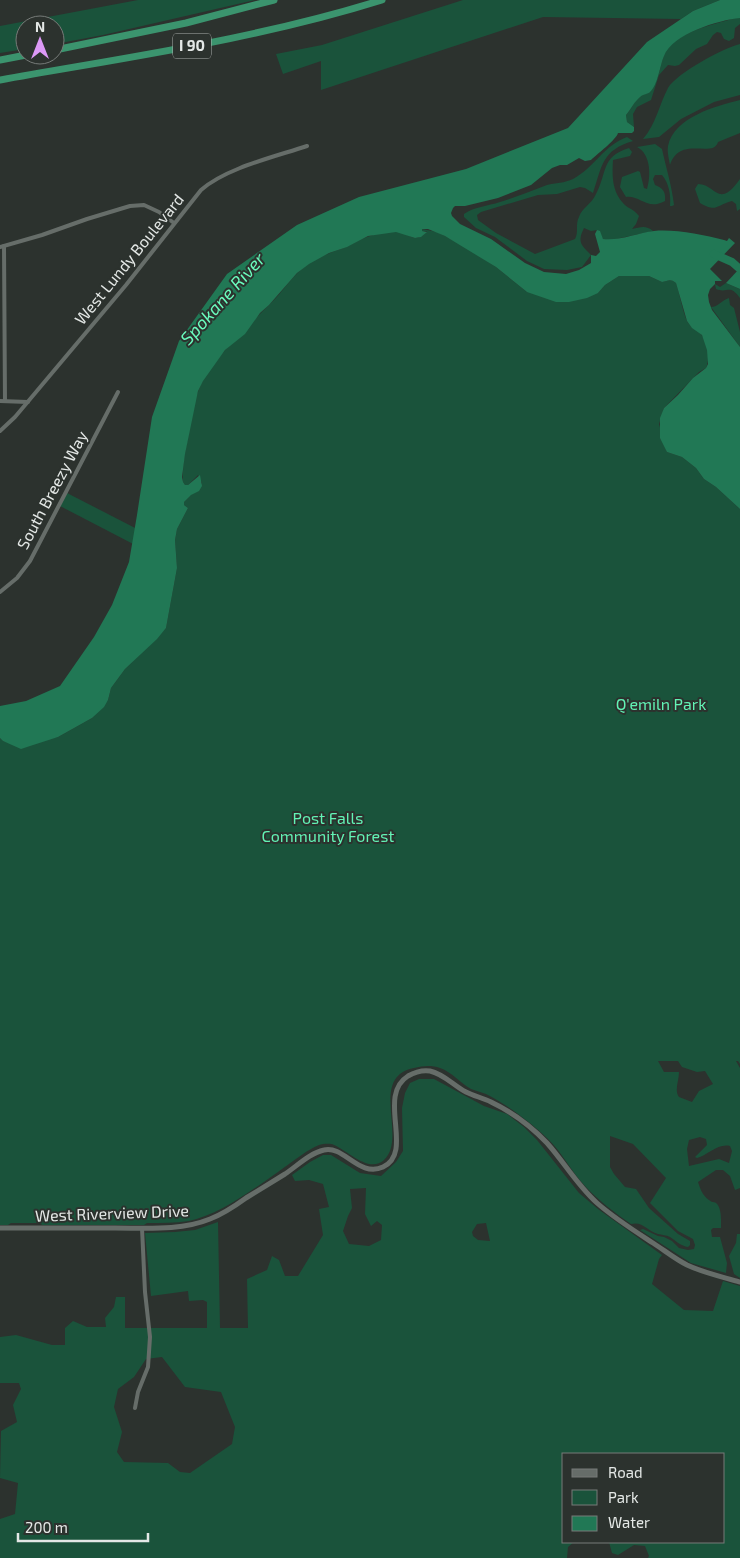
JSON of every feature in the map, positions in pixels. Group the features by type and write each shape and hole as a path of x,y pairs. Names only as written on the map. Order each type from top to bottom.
{"highway":[{"name":"I 90","path":"65,48 186,23 274,0"},
{"name":"I 90","path":"0,80 212,42 382,0"},
{"path":"0,60 15,57"}],"street":[{"name":"West Lundy Boulevard","path":"0,431 28,402 126,285 197,194 211,181 224,174 307,146"},
{"path":"28,402 2,401 2,246 130,206 144,205 159,212 174,223"},
{"name":"South Breezy Way","path":"0,592 17,578 30,561 118,392"},
{"name":"West Riverview Drive","path":"0,1228 142,1228 181,1226 209,1220 222,1214 322,1150 334,1150 363,1168 373,1169 384,1166 392,1159 396,1143 394,1108 396,1090 407,1077 415,1072 423,1071 442,1075 468,1093 501,1107 534,1130 595,1201 634,1231 687,1265 740,1282"},
{"path":"135,1408 138,1392 148,1367 150,1337 145,1292 142,1228"}],"green space":[{"path":"138,0 255,0 65,42 65,15 58,15"},
{"path":"463,0 720,0 693,11 681,19 543,17 321,90 321,61 283,74 276,54 322,45"},
{"path":"740,18 740,24 735,28 734,38 729,41 724,39 721,33 717,32 707,44 696,49 679,65 668,65 659,75 651,100 637,107 633,114 634,127 627,122 626,115 636,100 649,92 653,87 664,55 676,40 705,27"},
{"path":"15,23 15,51 0,53 0,26"},
{"path":"740,44 740,95 714,102 681,119 659,137 643,139 651,127 668,88 673,82 701,62 723,50"},
{"path":"740,100 740,133 718,142 715,147 710,149 688,149 681,151 675,156 670,165 668,146 678,127 697,114"},
{"path":"627,137 633,141 615,149 609,154 601,167 593,193 580,187 557,194 538,195 481,212 477,215 478,220 496,233 535,254 575,239 579,217 595,196 609,161 613,156 629,148 632,152 630,156 613,160 615,188 623,203 639,216 632,229 646,227 653,231 611,240 603,239 597,230 591,231 584,228 581,243 591,255 582,267 567,270 544,269 527,261 495,237 476,228 464,217 464,214 476,208 506,200 547,185 573,179 587,169 612,145"},
{"path":"655,144 662,149 673,198 674,205 672,206 670,206 668,185 662,175 655,175 653,179 655,185 662,189 665,195 665,201 659,204 648,204 635,198 626,197 620,187 622,177 638,171 640,172 644,188 647,189 649,166 642,150 637,147"},
{"path":"740,179 740,209 737,211 736,204 732,201 713,208 700,203 695,189 698,184 722,194 727,193 733,188"},
{"name":"Post Falls Community Forest","path":"422,229 437,232 463,245 496,267 527,292 598,293 605,285 619,276 649,276 662,282 672,281 676,283 687,321 701,334 707,346 708,360 706,368 699,372 664,408 659,424 667,452 682,457 696,468 704,479 716,487 740,509 740,1064 736,1061 740,1068 740,1188 735,1190 730,1176 723,1170 716,1170 698,1182 704,1196 715,1202 719,1208 721,1228 713,1228 711,1230 712,1237 720,1237 727,1263 726,1273 691,1263 640,1230 643,1229 664,1237 672,1241 679,1248 694,1249 693,1239 678,1231 650,1203 666,1178 633,1144 610,1136 610,1167 625,1187 636,1189 649,1208 678,1234 690,1241 688,1247 668,1236 654,1233 642,1225 631,1224 625,1220 590,1191 552,1143 526,1120 494,1098 471,1089 444,1070 430,1066 414,1068 400,1074 393,1083 390,1150 384,1160 378,1164 365,1163 334,1145 322,1144 304,1153 223,1208 189,1221 147,1223 144,1225 42,1225 40,1223 11,1223 0,1225 0,738 3,741 18,746 58,737 92,718 108,700 111,688 125,669 166,628 177,568 175,540 177,529 188,508 184,505 184,502 202,483 198,475 188,485 185,485 183,482 184,460 192,413 199,389 212,366 221,355 297,273 313,261 373,235 397,232 415,238 427,231 422,231","holes":["658,1061 678,1061 682,1067 697,1072 705,1071 713,1084 699,1091 692,1102 679,1097 677,1088 679,1072 664,1072","700,1137 706,1139 707,1145 695,1157 697,1158 721,1146 730,1146 732,1151 729,1163 719,1159 689,1166 687,1149 689,1140"]},
{"path":"726,283 740,289 740,298 731,290 716,289 715,284 720,287"},
{"path":"729,298 730,305 734,308 740,332 740,347 711,307"},
{"path":"67,493 139,530 137,546 60,506"},
{"path":"419,1079 434,1079 484,1106 507,1114 524,1127 537,1140 579,1193 662,1255 659,1259 652,1284 684,1310 713,1311 723,1281 740,1286 740,1558 648,1558 645,1546 634,1545 618,1555 612,1553 609,1543 725,1543 725,1453 562,1453 562,1543 573,1543 568,1547 567,1558 0,1558 0,1519 15,1514 18,1483 0,1478 1,1431 17,1422 13,1405 21,1389 19,1383 0,1383 0,1337 16,1335 52,1345 65,1345 65,1328 73,1321 87,1327 106,1327 105,1318 114,1307 116,1297 125,1297 125,1328 207,1328 207,1302 203,1300 189,1301 188,1291 151,1296 145,1233 195,1230 218,1222 220,1328 248,1328 247,1279 267,1270 272,1256 279,1260 285,1276 298,1276 323,1235 319,1209 329,1207 323,1184 309,1180 295,1181 292,1175 323,1155 331,1155 360,1173 381,1176 396,1162 403,1151 402,1108 405,1093 410,1083","holes":["366,1188 365,1214 371,1226 377,1221 382,1225 381,1240 369,1246 349,1244 343,1231 352,1208 350,1189","486,1223 490,1241 478,1240 473,1236 472,1232 477,1224","162,1357 185,1387 221,1392 235,1427 232,1444 190,1473 180,1472 168,1463 124,1462 117,1452 122,1432 114,1407 118,1389 134,1377 146,1359"]},
{"path":"737,1234 740,1234 740,1278 734,1274 729,1256 736,1243"}],"water":[{"name":"Spokane River","path":"720,0 740,0 740,18 709,25 697,30 676,41 669,48 664,56 653,89 638,99 626,115 627,122 634,127 632,133 618,133 591,160 585,161 579,158 567,165 552,168 531,185 498,198 465,206 455,206 451,213 460,224 491,239 525,263 544,272 566,274 579,270 591,263 591,255 596,256 600,252 595,234 597,230 600,231 603,239 622,238 654,231 671,231 698,234 727,241 729,238 735,243 710,269 722,281 715,281 708,295 712,310 740,347 740,509 716,487 704,479 696,468 682,457 667,452 660,438 660,418 664,408 708,364 707,350 702,335 692,328 687,321 674,281 662,282 649,276 619,276 605,285 598,293 587,298 569,302 556,302 527,292 496,267 445,236 428,229 422,229 422,231 427,232 421,237 415,238 396,232 368,236 347,247 329,253 297,273 260,313 245,334 225,350 203,381 198,391 182,477 185,485 188,485 200,475 202,486 199,491 191,495 184,502 184,505 188,508 177,529 175,540 177,568 166,628 125,669 111,688 104,707 92,718 58,737 21,749 3,741 0,738 0,706 26,701 60,686 94,637 112,605 129,562 152,417 179,341 227,274 297,225 359,197 466,169 568,128 647,42 693,11"},
{"path":"740,268 740,289 726,283"}],"waterway":[{"path":"714,254 732,262 740,269"}],"park label":[{"name":"Q'emiln Park","path":"661,704"}]}
